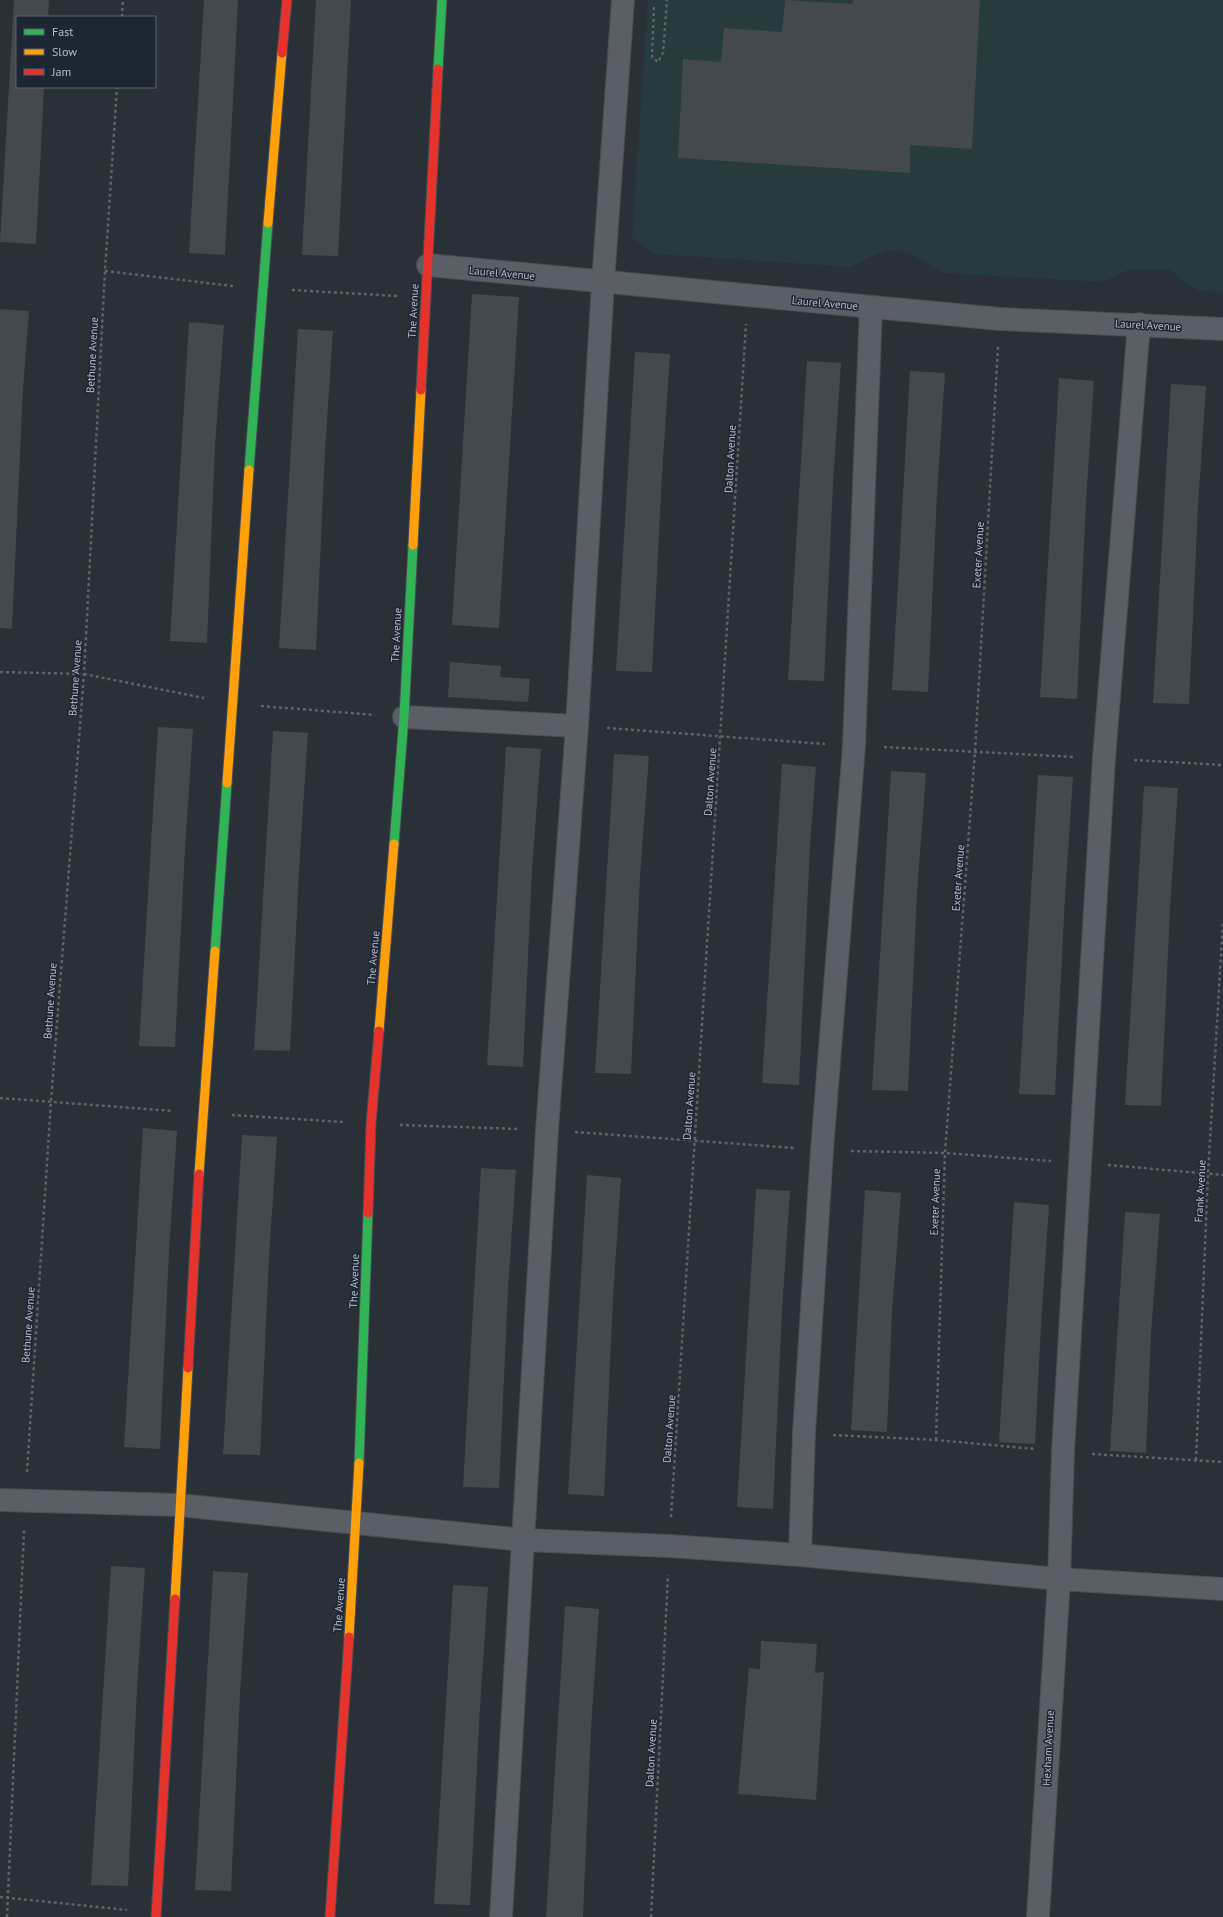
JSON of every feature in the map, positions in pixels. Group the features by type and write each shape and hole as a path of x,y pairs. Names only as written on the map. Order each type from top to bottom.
{"street":[{"path":"156,1915 203,1113 262,289 287,0"},
{"name":"The Avenue","path":"330,1917 357,1522 371,1124 404,717 442,0"},
{"path":"501,1917 547,1130 577,726 603,282 623,0"},
{"name":"Laurel Avenue","path":"428,266 1000,319 1139,324 1223,329"},
{"path":"800,1554 804,1434 822,1150 854,746 871,307"},
{"name":"Hexham Avenue","path":"1038,1917 1059,1579 1062,1452 1081,1163 1104,758 1139,324"},
{"path":"404,717 577,726"},
{"path":"0,1500 179,1505 523,1540 669,1546 800,1554 1059,1579 1223,1589"}],"path":[{"path":"122,16 123,0"},
{"path":"654,0 652,58 658,62 664,53 667,0"},
{"name":"Bethune Avenue","path":"7,1917 25,1501 51,1101 84,674 104,271 117,88"},
{"name":"Dalton Avenue","path":"651,1917 669,1546 748,295"},
{"name":"Exeter Avenue","path":"936,1440 944,1153 975,751 1000,319"},
{"path":"0,672 84,674"},
{"path":"577,726 721,735 854,746 975,751 1223,765"},
{"name":"Frank Avenue","path":"1196,1460 1208,1174 1223,922"},
{"path":"0,1098 371,1124 547,1130 822,1150 944,1153 1223,1175"},
{"path":"804,1434 936,1440 1062,1452 1223,1462"},
{"path":"0,1897 156,1915"}],"green space":[{"path":"648,0 1223,0 1223,293 1197,290 1168,269 1130,269 1103,282 944,273 908,252 886,250 850,267 656,254 632,238"}],"building":[{"path":"14,0 49,0 48,16 16,16 16,88 44,88 36,244 0,242"},
{"path":"204,0 238,0 225,255 189,253"},
{"path":"316,0 351,0 338,256 302,255"},
{"path":"785,0 853,4 853,0 980,0 972,149 910,145 910,173 678,158 683,59 721,62 724,28 782,32"},
{"path":"472,294 519,297 499,628 452,625"},
{"path":"0,309 29,311 23,389 12,629 0,628"},
{"path":"189,322 224,325 215,445 207,643 170,641"},
{"path":"298,329 333,331 325,451 316,650 279,648"},
{"path":"635,352 670,354 652,672 616,671"},
{"path":"807,361 841,363 833,483 824,681 788,680"},
{"path":"910,371 945,373 937,494 928,692 892,690"},
{"path":"1059,378 1094,381 1086,501 1077,699 1040,697"},
{"path":"1171,384 1206,386 1198,506 1189,704 1153,703"},
{"path":"450,662 501,666 500,677 530,679 528,702 448,697"},
{"path":"158,727 193,729 185,849 175,1047 139,1046"},
{"path":"273,731 308,733 300,853 290,1051 254,1050"},
{"path":"506,747 541,749 532,869 523,1067 487,1065"},
{"path":"614,754 649,756 640,876 631,1074 595,1073"},
{"path":"782,764 816,767 810,845 799,1085 762,1083"},
{"path":"891,771 926,773 917,893 908,1091 872,1090"},
{"path":"1038,775 1073,777 1065,897 1055,1095 1019,1094"},
{"path":"1144,786 1178,788 1170,908 1161,1106 1125,1105"},
{"path":"143,1128 177,1131 169,1251 160,1449 124,1447"},
{"path":"242,1135 277,1137 269,1257 260,1455 223,1454"},
{"path":"481,1168 516,1170 508,1290 499,1488 463,1487"},
{"path":"587,1175 621,1178 613,1298 604,1496 568,1494"},
{"path":"756,1189 790,1191 782,1311 773,1509 737,1507"},
{"path":"865,1190 901,1193 892,1313 887,1432 851,1430"},
{"path":"1014,1202 1049,1205 1035,1444 999,1442"},
{"path":"1125,1212 1160,1214 1151,1334 1146,1453 1110,1451"},
{"path":"111,1566 145,1568 137,1688 128,1886 91,1885"},
{"path":"213,1571 248,1573 240,1693 231,1891 195,1890"},
{"path":"453,1585 488,1587 480,1707 470,1905 434,1904"},
{"path":"565,1606 599,1609 591,1729 583,1917 546,1917"},
{"path":"761,1641 817,1644 815,1673 824,1672 816,1800 738,1794 749,1668 760,1669"}],"traffic: fast":[{"path":"438,69 442,0"},
{"path":"249,470 268,223"},
{"path":"394,844 404,717 413,545"},
{"path":"215,951 227,783"},
{"path":"359,1463 368,1213"}],"traffic: slow":[{"path":"268,223 282,53"},
{"path":"413,545 421,390"},
{"path":"227,783 249,470"},
{"path":"379,1031 394,844"},
{"path":"199,1174 215,951"},
{"path":"175,1599 188,1368"},
{"path":"349,1637 359,1463"}],"traffic: jam":[{"path":"282,53 287,0"},
{"path":"421,390 438,69"},
{"path":"368,1213 371,1124 379,1031"},
{"path":"188,1368 199,1174"},
{"path":"156,1917 175,1599"},
{"path":"330,1917 349,1637"}]}
